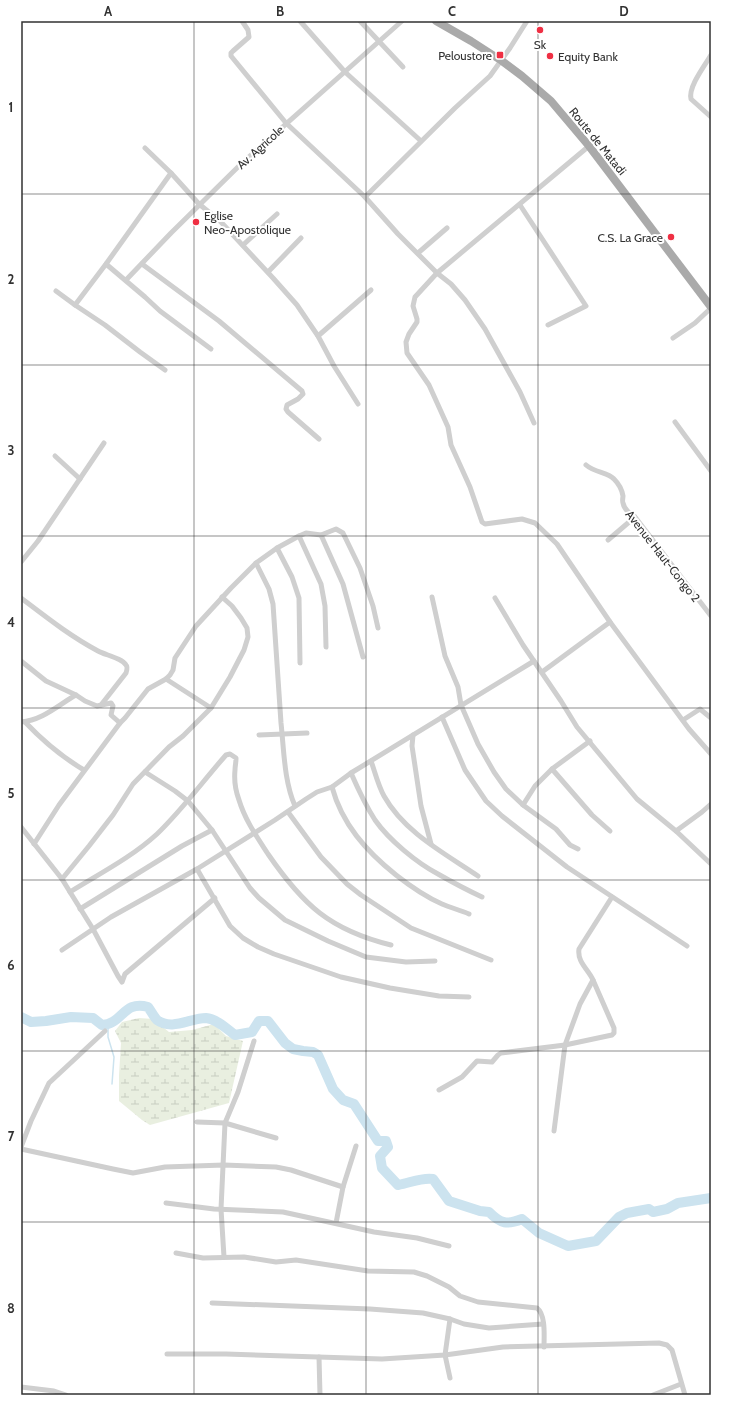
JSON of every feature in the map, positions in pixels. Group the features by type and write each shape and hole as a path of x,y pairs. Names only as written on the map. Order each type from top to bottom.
{"main road":[{"name":"Route de Matadi","path":"436,21 502,61 551,101 589,146 711,307"}],"street":[{"path":"242,21 250,35 248,40 231,53 233,58 286,123 365,197 437,273 451,284 485,329 520,392 534,423"},
{"path":"300,21 345,72 421,141"},
{"path":"360,21 403,67"},
{"name":"Av. Agricole","path":"126,280 199,204 286,123 402,21"},
{"path":"365,197 421,141 490,76 502,61 527,21"},
{"path":"711,55 692,87 690,95 691,99 711,117"},
{"path":"589,146 437,273 415,297 413,306 417,322 409,334 406,342 407,353 429,385 448,428 451,445 470,487 482,522 485,524 522,519 535,523 557,544 610,622 683,720 711,754"},
{"path":"145,148 171,173 199,204 220,221 268,272 297,306 318,336 334,366 358,404"},
{"path":"75,305 171,173"},
{"path":"520,205 586,306 548,324"},
{"path":"243,245 277,214"},
{"path":"418,253 447,228"},
{"path":"268,272 301,238"},
{"path":"106,264 126,280 160,312 211,349"},
{"path":"142,264 219,321 302,391 303,394 298,399 287,405 286,409 319,438"},
{"path":"318,336 371,290"},
{"path":"56,291 75,305 91,314 165,370"},
{"path":"673,338 695,323 711,307"},
{"path":"675,422 711,471"},
{"path":"21,562 38,541 104,443"},
{"path":"55,456 80,479"},
{"name":"Avenue Haut-Congo 2","path":"586,466 592,470 608,474 614,478 623,495 622,503 629,513 635,517 711,616"},
{"path":"608,540 635,517"},
{"path":"34,844 59,805 120,722 125,718 148,689 166,679 173,670 175,658 196,626 222,597 256,564 277,548 306,533 321,535 336,529 343,534 360,568 373,606 378,628"},
{"path":"321,535 343,584 363,657"},
{"path":"299,536 321,584 325,606 326,647"},
{"path":"277,548 292,577 299,598 300,663"},
{"path":"256,564 269,589 273,604 282,734 288,782 295,806"},
{"path":"62,879 108,822 133,784 169,747 183,736 211,708 237,664 244,650 248,637 247,628 232,606 222,597"},
{"path":"432,597 445,656 458,688 460,705 478,744 494,772 506,789 523,805 556,830 570,845 578,849"},
{"path":"21,598 79,640 100,652 122,661 126,665 126,673 101,705"},
{"path":"495,598 571,719 637,799 676,831 711,864"},
{"path":"542,672 610,622"},
{"path":"21,661 46,681 93,705 101,705 109,702 111,703 113,706 111,715 120,722"},
{"path":"62,950 111,917 197,869 317,792 332,787 351,773 460,705 534,661"},
{"path":"166,679 211,708"},
{"path":"23,722 42,717 76,695"},
{"path":"683,720 700,709 711,718"},
{"path":"442,717 465,770 486,801 502,816 567,867 687,946"},
{"path":"23,722 67,760 84,770"},
{"path":"259,735 307,733"},
{"path":"414,735 412,746 421,806 431,845"},
{"path":"523,805 535,786 552,770 590,741"},
{"path":"70,892 136,850 151,838 188,801 226,755 230,754 236,758 236,790 239,800 255,833 288,883 302,898 320,913 351,933 391,945"},
{"path":"371,761 383,794 402,820 431,845 478,876"},
{"path":"552,770 592,816 610,831"},
{"path":"145,772 188,801 212,830 258,898 285,920 366,957 406,962 434,961"},
{"path":"351,773 356,786 375,820 392,839 416,860 437,874 482,897"},
{"path":"332,787 336,803 351,830 373,856 408,884 427,896 442,904 468,914"},
{"path":"676,831 711,804"},
{"path":"288,812 321,857 347,884 356,891 411,928 491,960"},
{"path":"21,827 62,879 93,929 122,982 125,974 215,898"},
{"path":"80,909 182,846 212,830"},
{"path":"197,869 230,926 248,941 274,954 348,979 390,988 440,996 469,997"},
{"path":"439,1090 462,1077 477,1061 488,1063 492,1062 501,1053 565,1044 609,1036 614,1033 614,1028 593,980 578,956 579,949 612,897"},
{"path":"554,1131 565,1044 580,1004 593,980"},
{"path":"105,1031 49,1083 31,1120 21,1148 133,1173 165,1167 224,1165 276,1167 291,1170 343,1187"},
{"path":"224,1257 221,1209 225,1123 238,1092 254,1041"},
{"path":"198,1122 225,1123 276,1138"},
{"path":"336,1222 343,1187 356,1146"},
{"path":"166,1203 189,1207 283,1212 307,1218 336,1222 374,1232 417,1238 449,1246"},
{"path":"176,1253 203,1258 244,1257 276,1262 296,1260 368,1271 414,1272 427,1276 449,1287 460,1296 478,1302 537,1308 541,1313 543,1324 544,1347"},
{"path":"212,1303 370,1309 423,1313 450,1319 464,1324 489,1328 543,1324"},
{"path":"450,1319 445,1354 450,1378"},
{"path":"167,1354 226,1354 382,1359 503,1348 659,1343 667,1345 672,1350 685,1395"},
{"path":"319,1357 320,1395"},
{"path":"653,1395 681,1384"},
{"path":"21,1387 54,1391 66,1395"}],"green space":[{"path":"139,1018 153,1019 169,1032 192,1030 214,1024 226,1036 243,1041 229,1103 150,1125 119,1101 121,1043 115,1031 122,1022"}],"waterway":[{"path":"21,1017 31,1022 71,1017 93,1018 102,1025 115,1021 128,1009 140,1006 148,1007 157,1020 163,1023 175,1024 206,1018 218,1022 235,1035 252,1032 259,1021 268,1021 285,1043 293,1049 313,1052 318,1055 333,1089 343,1100 354,1104 378,1141 386,1141 388,1147 380,1156 382,1168 398,1185 420,1179 433,1179 449,1201 480,1211 489,1212 497,1219 508,1223 522,1219 539,1233 568,1246 596,1241 619,1217 627,1213 649,1209 653,1212 667,1209 678,1203 711,1198"},
{"path":"108,1024 108,1037 114,1057 112,1084"}],"place":[{"name":"Sk","path":"540,30"},
{"name":"Peloustore","path":"500,55"},
{"name":"Equity Bank","path":"550,56"},
{"name":"Eglise Neo-Apostolique","path":"196,222"},
{"name":"C.S. La Grace","path":"671,237"}]}
